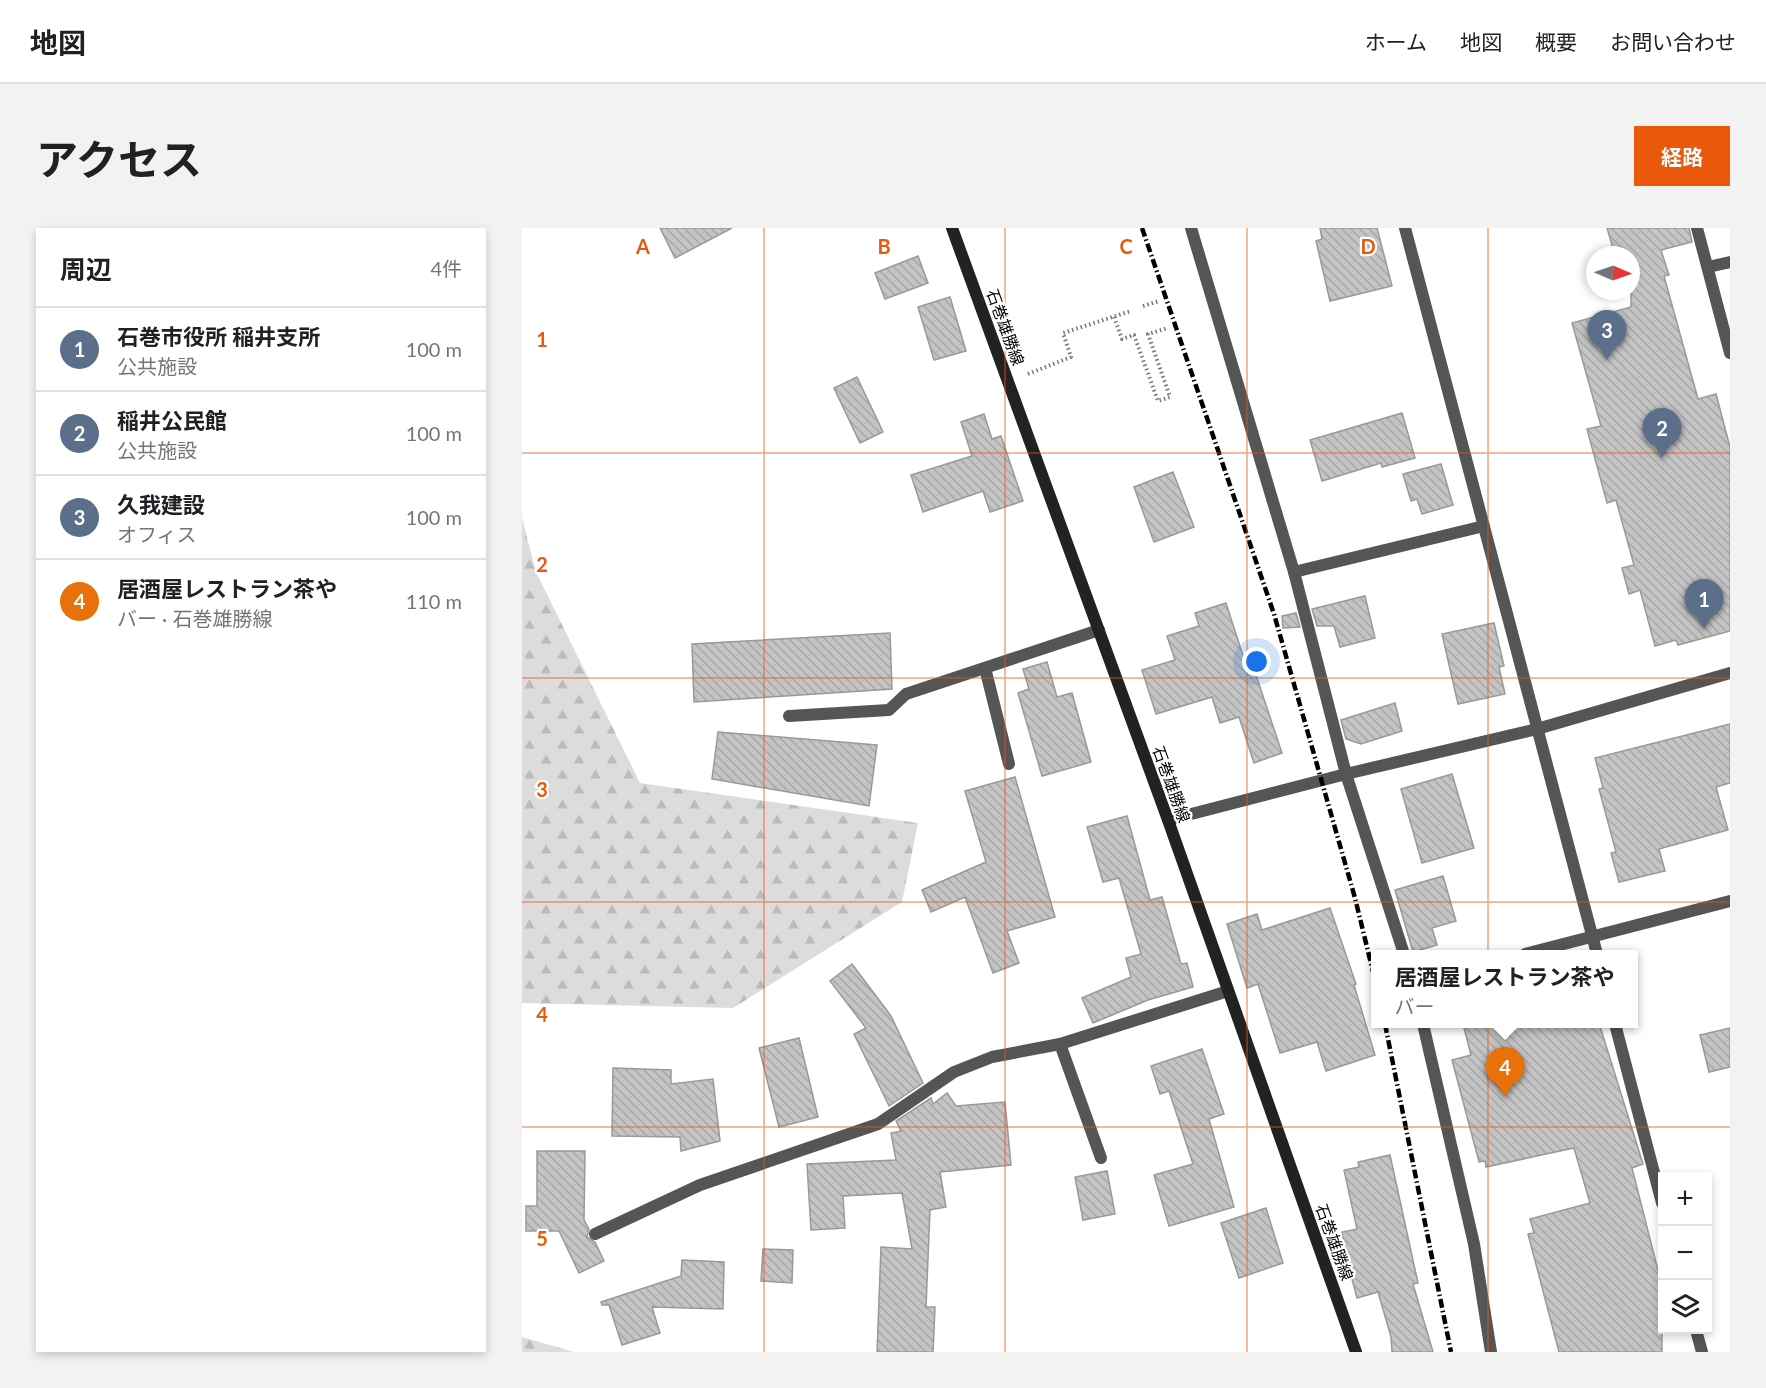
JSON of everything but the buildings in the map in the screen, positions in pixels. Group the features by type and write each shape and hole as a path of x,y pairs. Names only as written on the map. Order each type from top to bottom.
{"main road":[{"name":"石巻雄勝線","path":"952,228 1168,820 1356,1352"}],"street":[{"path":"1191,228 1294,573 1346,774 1403,950"},
{"path":"1405,228 1596,950"},
{"path":"1697,228 1730,353"},
{"path":"1708,267 1730,262"},
{"path":"1294,573 1484,526"},
{"path":"789,716 889,710 906,694 1099,630"},
{"path":"985,668 1009,764"},
{"path":"1168,820 1346,774 1537,729 1730,673"},
{"path":"1539,950 1730,901"},
{"path":"595,1234 700,1185 878,1125 954,1072 992,1057 1060,1044 1228,991"},
{"path":"1424,1028 1474,1244 1491,1352"},
{"path":"1616,1028 1658,1188"},
{"path":"1060,1044 1101,1158"},
{"path":"1697,1334 1702,1352"}],"path":[{"path":"1143,306 1159,301"},
{"path":"1025,375 1071,357 1063,333 1131,310"},
{"path":"1114,316 1122,339 1134,335 1158,401 1170,397 1148,334 1168,328"}],"green space":[{"path":"522,518 536,572 640,783 918,823 902,902 733,1008 522,1003"},
{"path":"522,1337 574,1352 522,1352"}],"railway":[{"path":"1142,228 1274,614 1355,898 1371,964"},
{"path":"1386,1028 1451,1352"}],"place":[{"name":"久我建設","path":"1607,360"},
{"name":"稲井公民館","path":"1662,458"},
{"name":"石巻市役所 稲井支所","path":"1704,629"},
{"name":"居酒屋レストラン茶や","path":"1505,1097"}]}
